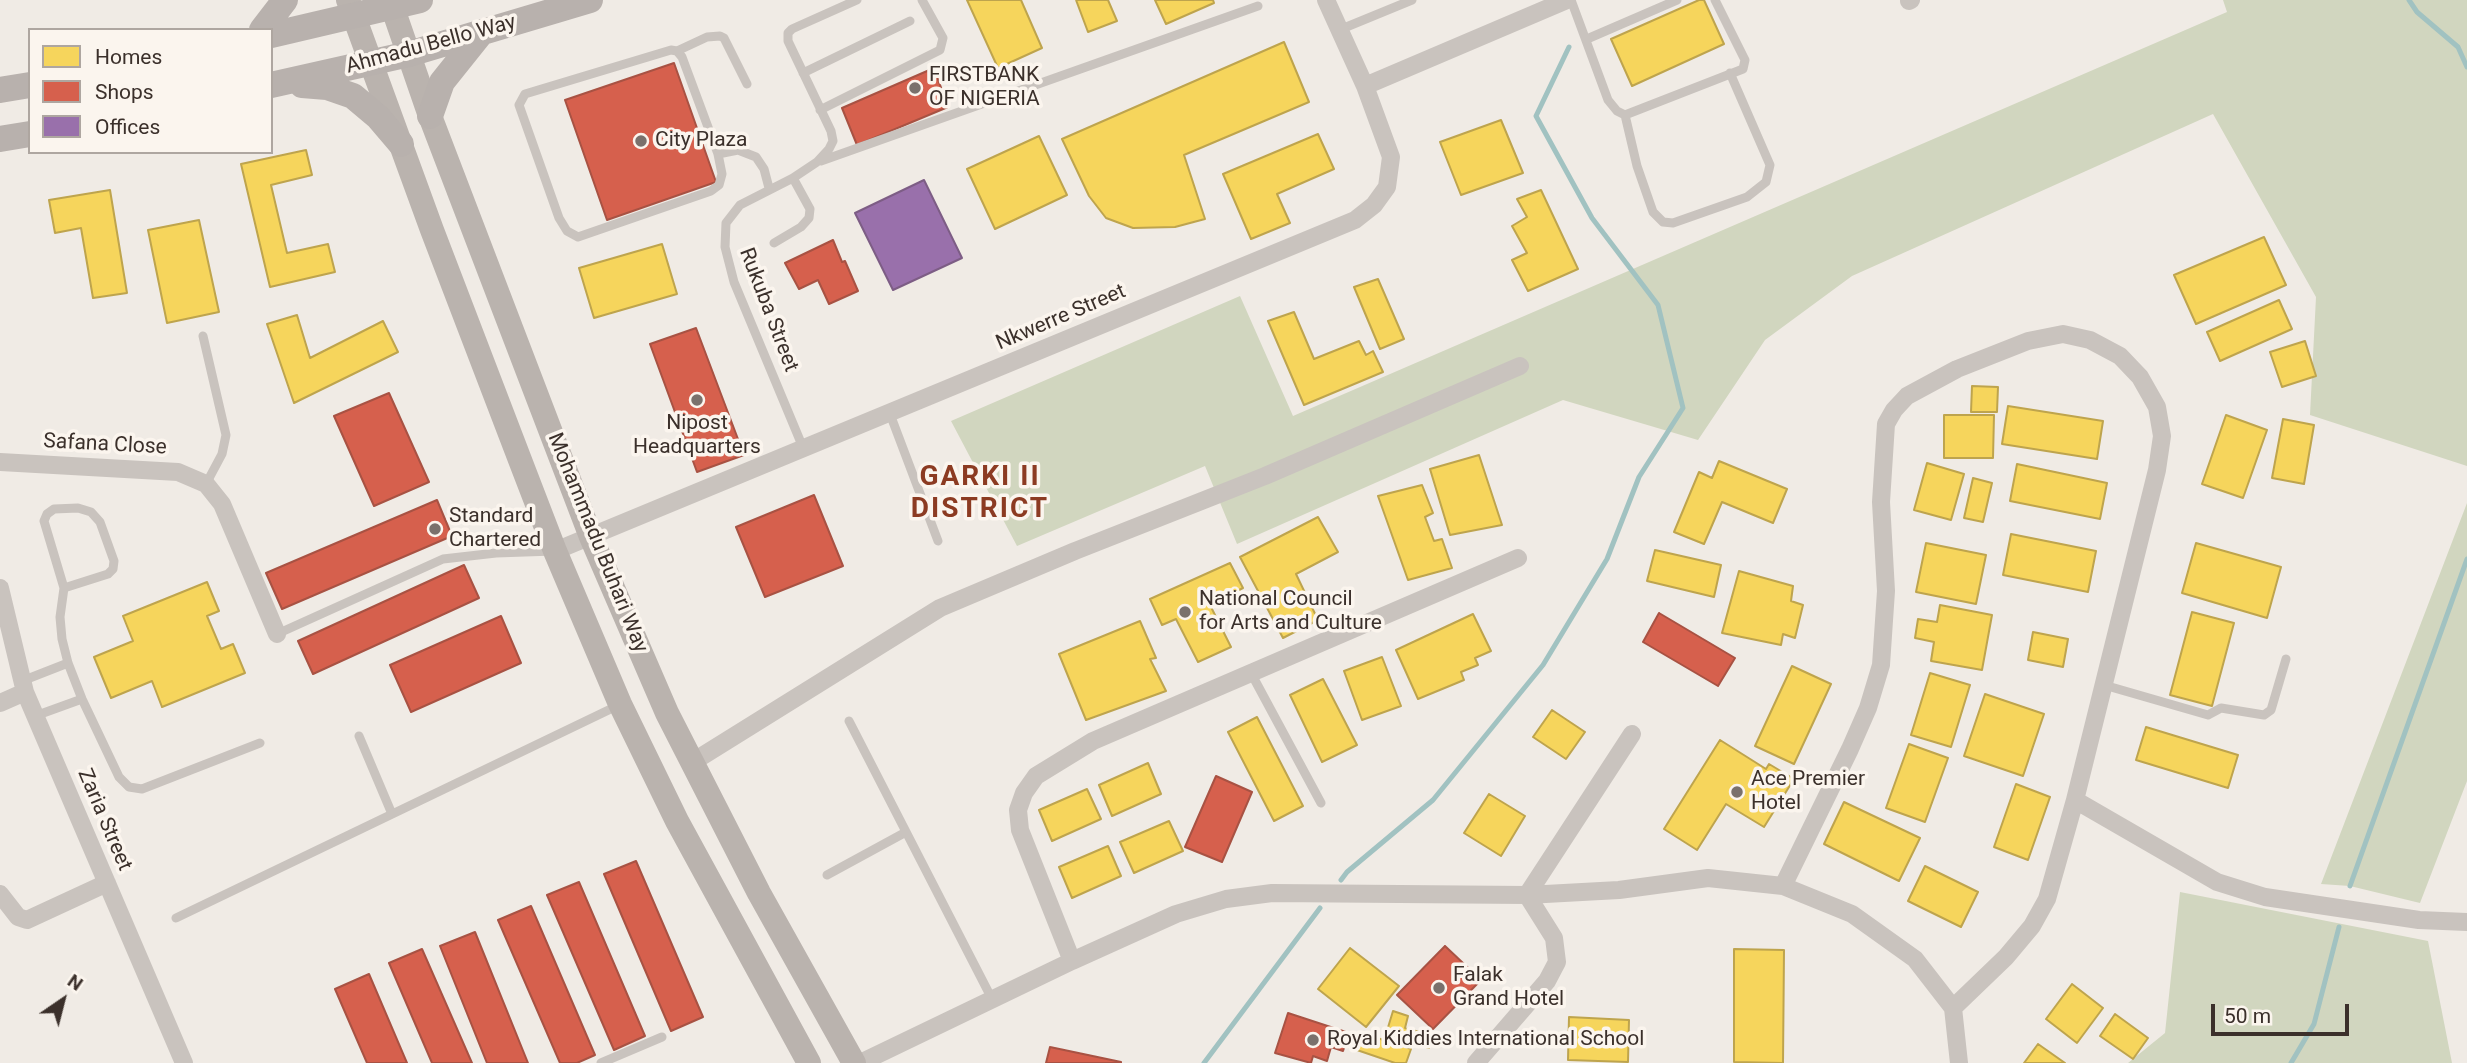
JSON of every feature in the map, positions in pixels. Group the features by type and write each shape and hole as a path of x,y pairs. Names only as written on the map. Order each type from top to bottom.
{"main road":[{"path":"264,28 285,0"},
{"path":"273,35 352,8 420,0"},
{"name":"Ahmadu Bello Way","path":"273,85 410,54 590,0"},
{"name":"Mohammadu Buhari Way","path":"391,4 429,116 591,537 691,763 853,1063"},
{"name":"Mohammadu Buhari Way","path":"352,8 555,551 620,704 677,821 810,1063"},
{"path":"429,116 442,82 482,32"},
{"path":"0,90 28,85"},
{"path":"273,85 327,87 353,96 378,117 401,144"},
{"path":"0,139 28,134"}],"street":[{"name":"Nkwerre Street","path":"555,551 1355,220 1374,205 1387,187 1391,157 1365,86 1326,0"},
{"path":"1365,86 1569,0"},
{"path":"1783,886 1850,749 1868,708 1881,665 1886,591 1881,502 1886,424 1894,410 1907,396 1957,369 2028,341 2063,334 2090,340 2120,356 2140,377 2157,408 2162,436 2157,470 2075,800 2047,899 2032,926 2006,957 1953,1008"},
{"path":"691,763 940,608 1277,471 1520,366"},
{"name":"Safana Close","path":"0,462 178,472 206,484"},
{"path":"206,484 222,504 277,634"},
{"path":"1072,961 1020,830 1018,810 1024,793 1036,776 1093,741 1518,558"},
{"name":"Zaria Street","path":"1,596 23,686 184,1063"},
{"path":"0,703 23,686"},
{"path":"1527,895 1632,734"},
{"path":"2075,800 2217,882 2265,897 2419,920 2467,922"},
{"path":"860,1063 1176,914 1226,899 1272,893 1527,895 1619,890 1708,878 1783,886 1852,915 1916,959 1953,1008 1959,1063"},
{"path":"0,894 18,917 27,920 107,883"},
{"path":"1476,1063 1547,981 1557,962 1554,938 1527,895"}],"lane":[{"path":"857,0 788,33 788,41 820,110 940,50 943,38 922,0"},
{"path":"1339,30 1412,0"},
{"path":"1569,0 1587,40 1608,100 1617,111 1625,115 1743,69 1745,60 1715,0"},
{"path":"1587,40 1677,0"},
{"path":"817,162 1258,6"},
{"path":"803,73 910,21"},
{"path":"677,51 682,57 718,154 722,174 719,185 712,191 578,237 567,231 559,218 519,105 525,94 671,50 677,51 708,37 720,36 724,38 747,84"},
{"path":"1625,115 1637,166 1653,212 1663,222 1673,223 1747,197 1766,182 1770,165 1730,74"},
{"name":"Rukuba Street","path":"804,450 734,282 725,247 726,223 740,205 793,178 817,162 829,149 833,141 831,131 820,110"},
{"path":"718,154 738,150 756,157 764,169 769,188"},
{"path":"774,243 801,227 809,218 810,209 793,178"},
{"path":"203,336 226,435 222,454 206,484"},
{"path":"890,414 938,541"},
{"path":"64,589 108,574 113,569 114,561 100,522 91,512 78,508 54,509 47,514 44,521 64,589 60,617 62,639 82,699 119,777 130,787 142,789 260,743"},
{"path":"277,634 443,559 496,553 555,551"},
{"path":"2104,685 2208,715 2221,708 2264,715 2271,710 2286,659"},
{"path":"23,686 68,663"},
{"path":"1251,673 1321,803"},
{"path":"35,716 82,699"},
{"path":"176,918 620,704"},
{"path":"849,721 992,999"},
{"path":"359,736 392,814"},
{"path":"827,875 906,832"},
{"path":"601,1063 662,1037"}],"green space":[{"path":"2223,0 2467,0 2467,466 2310,415 2316,297 2213,114 1852,276 1765,340 1698,440 1563,400 1237,544 1205,466 1017,546 951,421 1240,296 1293,416 2227,12"},
{"path":"2467,503 2467,781 2420,903 2350,886 2321,884"},
{"path":"2180,892 2428,941 2452,1063 2128,1063 2165,1033"}],"building: Homes":[{"path":"967,0 1021,0 1042,48 998,68"},
{"path":"1076,0 1108,0 1117,21 1088,32"},
{"path":"1155,0 1213,0 1214,3 1166,24"},
{"path":"1704,0 1724,44 1632,86 1611,39"},
{"path":"1284,42 1309,102 1184,155 1205,219 1175,227 1133,228 1106,218 1089,196 1062,139"},
{"path":"1501,120 1523,173 1461,195 1440,142"},
{"path":"1318,134 1334,169 1277,194 1290,223 1251,239 1223,174"},
{"path":"1039,136 1067,195 995,229 967,169"},
{"path":"306,150 312,175 271,185 287,253 328,244 335,272 270,287 241,164"},
{"path":"110,190 127,293 93,298 81,228 55,233 49,200"},
{"path":"1541,190 1578,269 1528,291 1512,260 1527,253 1512,226 1527,217 1517,199"},
{"path":"199,220 219,312 167,323 148,230"},
{"path":"2264,237 2286,285 2196,324 2174,275"},
{"path":"662,244 677,294 594,318 579,268"},
{"path":"1378,279 1404,339 1380,349 1354,287"},
{"path":"2279,300 2292,329 2220,361 2207,332"},
{"path":"1294,312 1314,359 1359,341 1366,355 1373,351 1383,372 1304,405 1268,321"},
{"path":"297,315 310,358 383,321 398,352 294,403 267,324"},
{"path":"2305,341 2316,376 2282,387 2270,352"},
{"path":"1972,386 1998,387 1997,412 1971,412"},
{"path":"2008,406 2103,421 2097,459 2002,444"},
{"path":"1944,415 1994,415 1993,458 1944,458"},
{"path":"2226,415 2267,430 2243,498 2202,484"},
{"path":"2283,419 2314,425 2304,484 2272,478"},
{"path":"1479,455 1502,525 1450,535 1430,469"},
{"path":"1719,461 1787,489 1773,523 1722,502 1704,544 1674,532 1699,472 1712,478"},
{"path":"1927,463 1964,474 1951,520 1914,510"},
{"path":"2017,464 2107,483 2100,519 2010,501"},
{"path":"1973,478 1992,483 1983,522 1964,518"},
{"path":"1422,485 1433,513 1425,517 1434,541 1442,539 1452,568 1408,580 1378,496"},
{"path":"1318,517 1338,552 1296,574 1318,620 1283,638 1240,557"},
{"path":"2011,534 2096,551 2088,592 2003,575"},
{"path":"1926,543 1986,555 1976,604 1916,592"},
{"path":"2196,543 2281,567 2267,618 2182,593"},
{"path":"1655,550 1721,565 1714,597 1647,581"},
{"name":"National Council for Arts and Culture","path":"1230,563 1243,588 1210,605 1231,647 1198,662 1176,619 1162,625 1150,599"},
{"path":"1739,571 1793,586 1791,601 1803,605 1795,638 1783,634 1781,645 1722,633"},
{"path":"207,582 219,611 207,616 221,649 233,644 245,673 162,707 152,681 111,698 94,657 133,641 123,616"},
{"path":"1940,605 1992,615 1982,670 1931,661 1934,642 1915,638 1918,619 1937,622"},
{"path":"2192,612 2234,623 2212,706 2170,695"},
{"path":"1473,614 1491,651 1475,658 1478,665 1461,672 1464,680 1418,699 1396,650"},
{"path":"1140,621 1156,658 1150,659 1166,691 1086,720 1059,654"},
{"path":"2033,632 2068,639 2063,667 2028,660"},
{"path":"1382,657 1401,706 1362,720 1344,671"},
{"path":"1792,666 1831,684 1794,764 1755,746"},
{"path":"1930,673 1970,685 1951,747 1911,735"},
{"path":"1323,679 1357,745 1322,762 1290,695"},
{"path":"1985,694 2044,714 2023,776 1964,756"},
{"path":"1552,710 1585,732 1566,759 1533,737"},
{"path":"1257,717 1303,806 1274,821 1228,732"},
{"path":"2146,727 2238,755 2228,788 2136,760"},
{"name":"Ace Premier Hotel","path":"1720,740 1766,769 1769,764 1794,779 1764,827 1726,804 1697,850 1664,829"},
{"path":"1909,744 1948,758 1925,822 1886,808"},
{"path":"1148,763 1161,794 1112,816 1099,785"},
{"path":"2016,784 2050,797 2028,860 1994,847"},
{"path":"1087,789 1101,819 1052,841 1039,810"},
{"path":"1489,794 1525,816 1501,856 1464,833"},
{"path":"1844,802 1920,838 1899,881 1824,844"},
{"path":"1169,821 1183,851 1134,873 1120,842"},
{"path":"1108,846 1121,876 1072,898 1059,867"},
{"path":"1925,866 1978,892 1961,927 1908,901"},
{"path":"1350,948 1399,986 1366,1027 1318,989"},
{"path":"1734,949 1784,950 1783,1063 1734,1062"},
{"path":"2072,984 2103,1008 2077,1043 2046,1019"},
{"path":"1393,1011 1408,1016 1405,1028 1434,1036 1429,1048 1386,1034"},
{"path":"2115,1014 2148,1038 2133,1059 2100,1036"},
{"path":"1569,1017 1629,1020 1628,1062 1568,1060"},
{"path":"1359,1032 1411,1049 1406,1063 1395,1063 1354,1049"},
{"path":"2038,1044 2065,1063 2024,1063"}],"building: Shops":[{"name":"City Plaza","path":"674,63 716,182 607,220 565,100"},
{"name":"FIRSTBANK OF NIGERIA","path":"934,68 948,107 857,145 842,108"},
{"path":"833,240 858,291 829,304 818,280 799,289 785,263"},
{"name":"Nipost Headquarters","path":"696,328 744,455 697,472 650,344"},
{"path":"389,393 429,482 374,506 334,416"},
{"path":"814,495 843,566 765,597 736,527"},
{"path":"437,500 452,536 282,609 266,573"},
{"path":"464,565 479,598 313,674 298,641"},
{"path":"1659,613 1735,658 1718,686 1643,642"},
{"path":"501,616 521,663 411,712 390,665"},
{"path":"1216,776 1252,792 1222,862 1185,847"},
{"path":"636,861 703,1017 671,1031 604,874"},
{"path":"579,882 645,1036 614,1050 547,895"},
{"path":"531,906 595,1055 577,1063 560,1063 498,920"},
{"path":"475,932 528,1063 487,1063 440,946"},
{"name":"Falak Grand Hotel","path":"1445,946 1481,980 1433,1029 1397,995"},
{"path":"422,949 472,1063 432,1063 389,963"},
{"path":"369,974 407,1063 367,1063 335,989"},
{"name":"Royal Kiddies International School","path":"1288,1013 1349,1033 1343,1051 1331,1047 1327,1061 1313,1056 1311,1063 1275,1053"},
{"path":"1050,1047 1121,1062 1121,1063 1046,1063"}],"building: Offices":[{"path":"924,180 962,258 893,290 855,213"}],"waterway":[{"path":"2409,0 2417,12 2458,47 2467,67"},
{"path":"1341,880 1433,800 1543,665 1607,559 1639,477 1683,408 1658,305 1592,218 1536,116 1569,47"},
{"path":"2350,886 2467,559"},
{"path":"1204,1063 1320,908"},
{"path":"2291,1063 2314,1024 2339,927"}],"place":[{"name":"FIRSTBANK OF NIGERIA","path":"915,88"},
{"name":"City Plaza","path":"641,141"},
{"name":"Nipost Headquarters","path":"697,400"},
{"name":"Standard Chartered","path":"435,529"},
{"name":"National Council for Arts and Culture","path":"1185,612"},
{"name":"Ace Premier Hotel","path":"1737,792"},
{"name":"Falak Grand Hotel","path":"1439,988"},
{"name":"Royal Kiddies International School","path":"1313,1040"}],"district":[{"name":"GARKI II DISTRICT","path":"980,494"}]}
